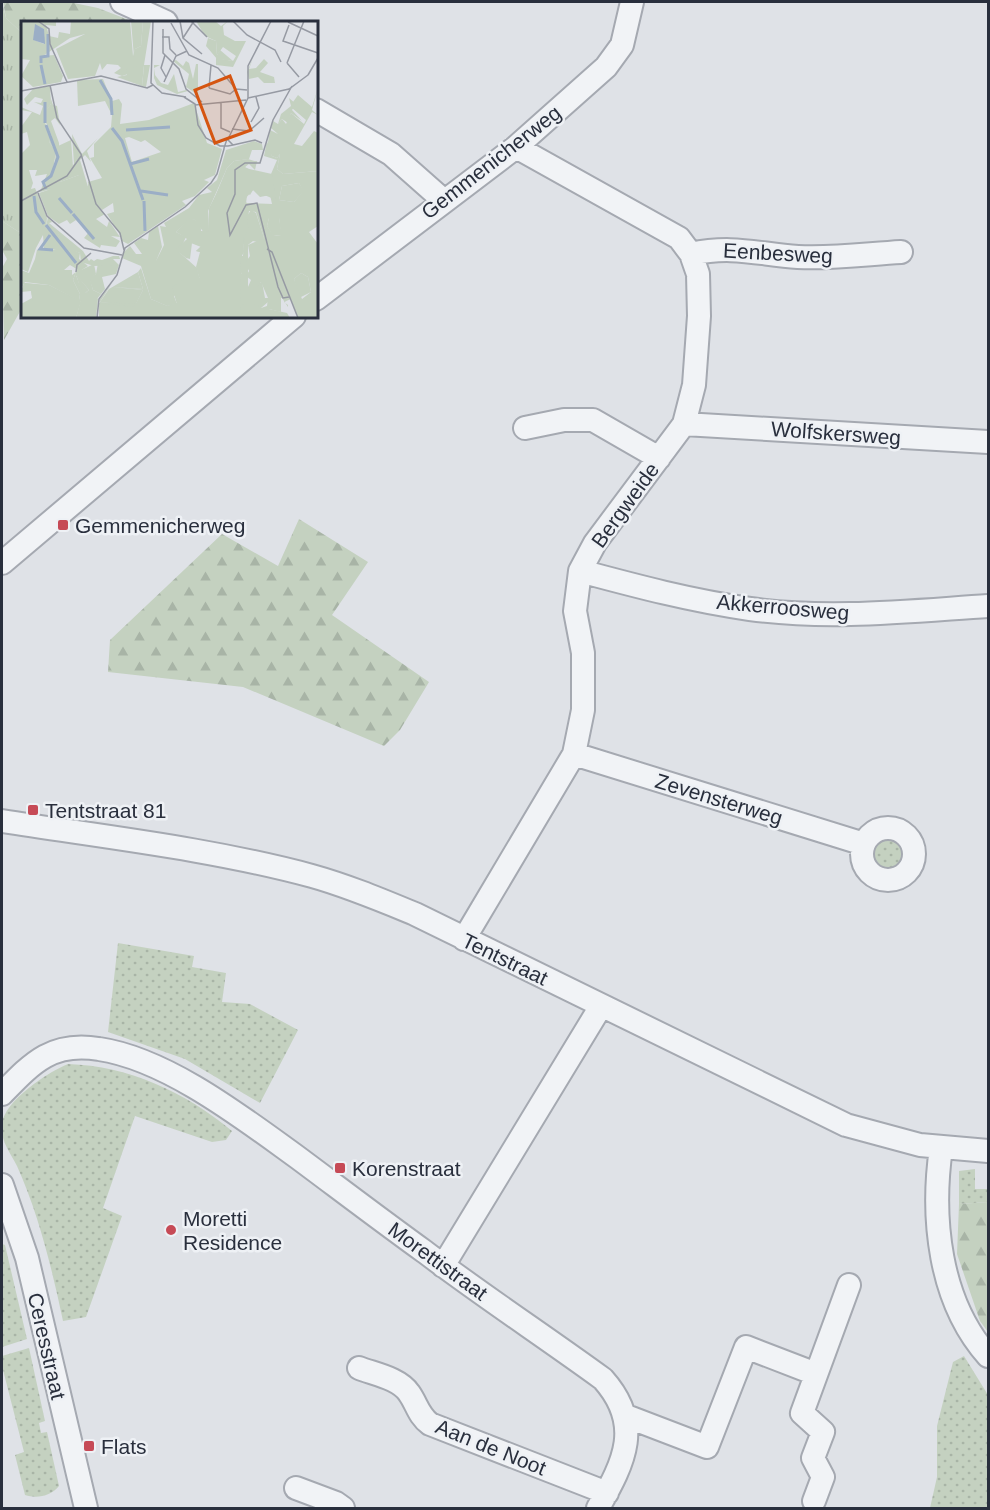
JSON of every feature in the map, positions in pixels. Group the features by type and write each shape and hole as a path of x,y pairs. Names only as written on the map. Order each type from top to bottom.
{"street":[{"path":"122,2 164,21"},
{"name":"Gemmenicherweg","path":"318,297 443,200 516,147 617,55 624,40 632,2"},
{"path":"318,111 391,154 443,200"},
{"path":"516,147 679,238 691,254"},
{"name":"Eenbesweg","path":"691,254 716,248 738,248 799,257 901,252"},
{"name":"Bergweide","path":"464,939 574,754 583,710 583,653 575,611 580,571 595,543 684,424 694,385 699,316 698,274 691,254"},
{"path":"2,563 292,318"},
{"path":"525,428 564,420 592,420 659,458"},
{"name":"Wolfskersweg","path":"684,424 988,442"},
{"name":"Akkerroosweg","path":"580,571 668,594 752,609 839,614 988,606"},
{"name":"Zevensterweg","path":"574,754 864,844"},
{"name":"Tentstraat","path":"2,821 166,846 311,876 362,892 464,939 846,1125 941,1148 988,1151"},
{"path":"443,1266 601,1006"},
{"name":"Morettistraat","path":"2,1094 45,1054 69,1048 99,1048 164,1071 220,1103 443,1266 603,1379 617,1394 626,1416"},
{"path":"941,1148 937,1176 941,1252 952,1298 988,1356"},
{"name":"Ceresstraat","path":"2,1185 27,1258 86,1509"},
{"path":"814,1501 823,1477 813,1458 823,1432 802,1413 849,1285"},
{"path":"626,1416 707,1447 746,1347 816,1374"},
{"name":"Aan de Noot","path":"359,1368 399,1383 409,1392 422,1418 430,1424 602,1501 626,1441 626,1416"},
{"path":"296,1488 336,1503 343,1509"}],"green space":[{"path":"2,2 6,18 21,32 21,231 2,221"},
{"path":"3,2 69,2 98,8 131,21 21,21 21,32 6,18"},
{"path":"2,139 21,151 21,204 2,192"},
{"path":"2,221 21,231 21,310 4,340 2,268 7,259 2,250"},
{"path":"299,519 368,562 332,615 429,682 400,730 384,746 243,687 108,672 110,640 222,534 278,566"},
{"path":"888,840 898,844 902,854 898,864 888,868 878,864 874,854 878,844"},
{"path":"118,943 194,956 192,967 226,973 222,1002 250,1004 298,1030 260,1103 185,1059 108,1032"},
{"path":"68,1064 113,1070 155,1084 195,1104 232,1131 226,1140 212,1142 135,1116 103,1208 122,1216 86,1317 63,1321 38,1223 25,1185 4,1141 2,1124 10,1106 18,1097 39,1080"},
{"path":"975,1169 975,1189 988,1189 988,1202 959,1204 959,1171"},
{"path":"988,1202 988,1332 980,1321 957,1254 959,1204"},
{"path":"2,1244 5,1245 27,1339 2,1347"},
{"path":"29,1348 45,1421 39,1423 41,1433 47,1432 59,1486 52,1492 39,1497 25,1495 15,1455 24,1452 2,1366 2,1356"},
{"path":"964,1356 988,1395 988,1508 930,1508 937,1477 937,1426 953,1362"}],"place":[{"name":"Gemmenicherweg","path":"63,525"},
{"name":"Tentstraat 81","path":"33,810"},
{"name":"Korenstraat","path":"340,1168"},
{"name":"Moretti Residence","path":"171,1230"},
{"name":"Flats","path":"89,1446"}]}
